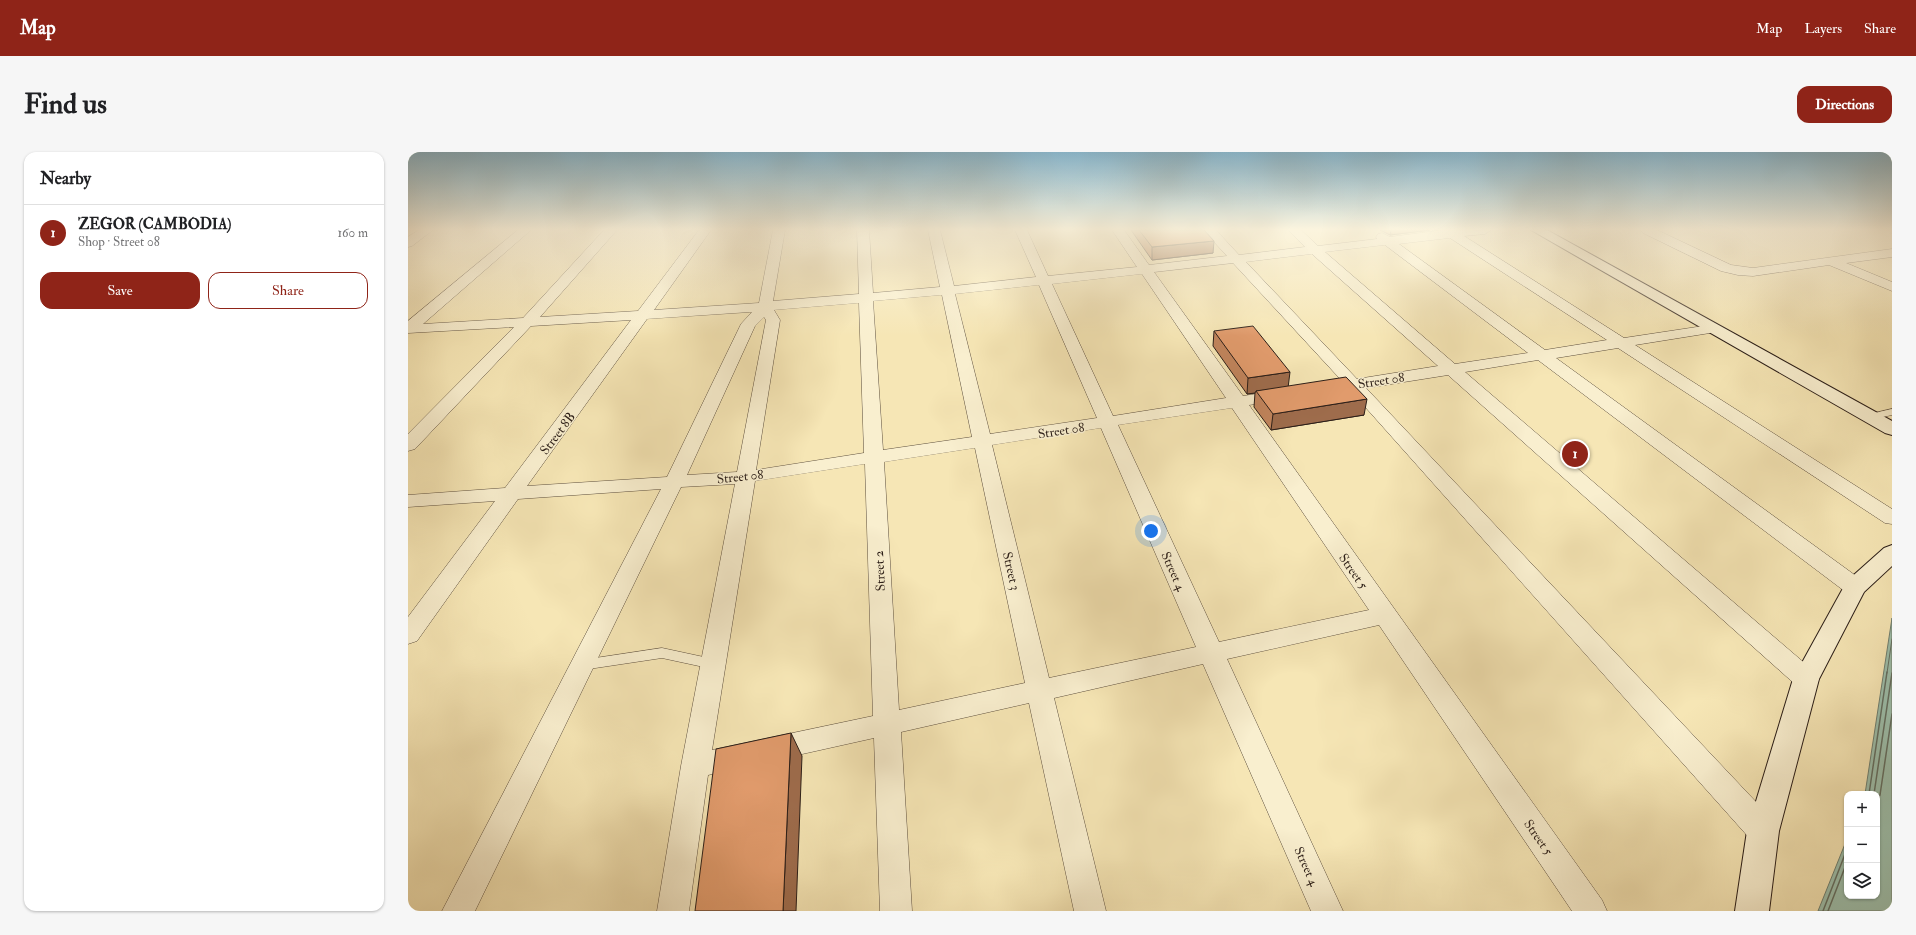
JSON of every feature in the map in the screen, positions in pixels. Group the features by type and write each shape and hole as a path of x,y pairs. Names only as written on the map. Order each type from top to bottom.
{"street":[{"path":"408,329 483,265"},
{"path":"408,445 527,322 579,265"},
{"name":"Street 8B","path":"408,635 680,265"},
{"path":"458,911 674,482 748,324 765,307 773,265"},
{"name":"Street 2","path":"865,265 896,911"},
{"name":"Street 3","path":"942,265 1090,911"},
{"name":"Street 4","path":"1036,265 1327,911"},
{"name":"Street 5","path":"1143,265 1591,911"},
{"path":"408,329 765,307 947,290 1177,265"},
{"path":"1241,265 1353,384 1763,831"},
{"path":"1333,265 1806,680"},
{"path":"1420,265 1855,587"},
{"path":"1502,265 1892,518"},
{"path":"1599,265 1710,329 1892,429"},
{"path":"1721,265 1738,271 1753,272 1799,265"},
{"path":"1841,265 1892,287"},
{"path":"673,911 713,664 773,320 765,307"},
{"name":"Street 08","path":"408,501 746,477 874,459 1710,329"},
{"path":"1752,911 1763,831 1806,680 1855,587 1892,553"},
{"path":"696,766 1385,615"}],"lane":[{"path":"1870,417 1892,412"},
{"path":"581,666 662,653 713,664"}],"water":[{"path":"1892,618 1892,911 1818,911 1844,846 1844,899 1880,899 1880,791 1865,791"}],"building":[{"path":"1253,326 1290,372 1248,378 1214,331"},
{"path":"1346,377 1367,399 1273,414 1256,391"},
{"path":"791,733 783,911 695,911 716,749"}],"place":[{"name":"ZEGOR (CAMBODIA)","path":"1575,454"}]}
